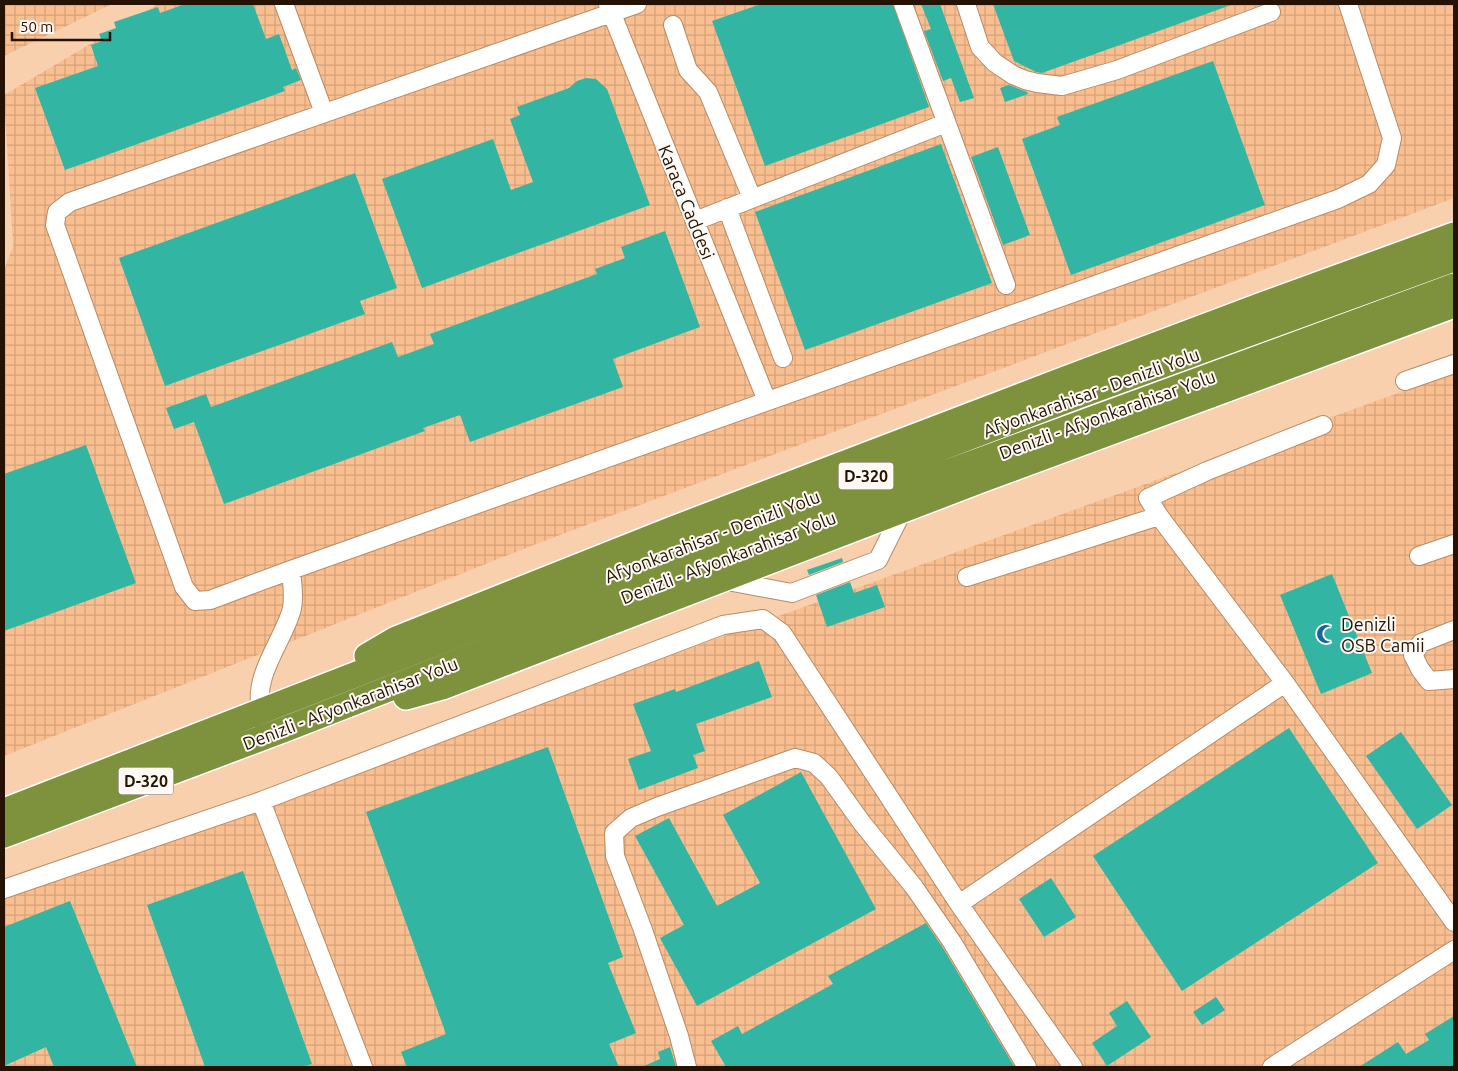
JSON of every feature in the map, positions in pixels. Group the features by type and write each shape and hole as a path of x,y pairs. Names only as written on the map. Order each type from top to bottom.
{"highway":[{"path":"271,707 396,639 643,541 1262,305 1454,235"},
{"name":"Afyonkarahisar - Denizli Yolu","path":"271,707 1080,395 1454,259"},
{"name":"Denizli - Afyonkarahisar Yolu","path":"4,835 288,728 886,496 1454,286"},
{"path":"288,728 442,687 903,510 1454,305"},
{"name":"Denizli - Afyonkarahisar Yolu","path":"4,811 271,707"}],"street":[{"path":"284,4 324,113"},
{"path":"637,4 610,8 324,113 70,202 57,212 55,224 184,587 195,601 210,600 1338,199 1369,184 1386,165 1392,138 1348,4"},
{"path":"903,4 1006,285"},
{"path":"966,4 980,47 995,63 1024,80 1062,86 1117,70 1270,12"},
{"name":"Karaca Caddesi","path":"610,8 767,401"},
{"path":"673,25 688,70 708,92 752,198"},
{"path":"695,221 946,122"},
{"path":"727,208 783,358"},
{"path":"1405,381 1454,364"},
{"path":"1323,425 1206,471 1148,498 1159,516 1285,683 1454,922"},
{"path":"722,580 792,593 878,560 903,510"},
{"path":"967,577 1159,516"},
{"path":"1419,556 1454,544"},
{"path":"271,707 259,696 261,683 291,612 293,598 291,570"},
{"path":"4,889 261,801 723,625 763,619 782,633 959,904 1073,1067"},
{"path":"1454,630 1421,642 1412,655 1429,681 1454,679"},
{"path":"959,904 1285,683"},
{"path":"687,1067 679,1036 646,939 615,856 614,833 631,818 795,758 814,763 830,777 862,823 914,887 952,942 1027,1067"},
{"path":"261,801 364,1067"},
{"path":"914,887 938,872"},
{"path":"1272,1067 1454,950"}],"shaded area":[{"path":"4,4 112,4 4,56"},
{"path":"158,4 1454,4 1454,198 531,546 4,756 4,270 13,246 4,95"},
{"path":"1454,373 1454,1067 4,1067 4,897 86,872 729,634"}],"building":[{"path":"185,4 253,4 266,39 279,34 292,70 296,68 301,80 283,87 285,91 65,170 35,88 98,66 91,45 102,41 99,34 116,28 114,22 158,7 160,13"},
{"path":"761,4 893,4 929,107 765,166 712,21"},
{"path":"921,4 940,4 974,98 960,102 951,78 943,81 924,31 931,29"},
{"path":"993,4 1231,5 1042,73 1014,61"},
{"path":"1213,61 1265,205 1071,275 1022,139 1060,125 1057,117"},
{"path":"586,78 596,79 607,89 650,205 422,288 382,179 493,139 511,190 533,182 510,119 520,115 517,107 569,88 577,81"},
{"path":"1009,85 1028,94 1005,102 1000,88"},
{"path":"941,144 992,283 805,350 755,212"},
{"path":"998,147 1030,235 1003,245 971,157"},
{"path":"355,173 397,288 360,301 365,314 165,386 119,258"},
{"path":"665,231 700,327 613,359 623,387 470,442 460,415 423,428 425,431 224,504 194,422 174,429 166,408 206,394 211,407 392,342 398,357 434,344 430,334 597,274 595,269 625,258 621,247"},
{"path":"86,445 136,583 4,631 4,474"},
{"path":"842,558 843,562 809,575 807,570"},
{"name":"Denizli OSB Camii","path":"1332,574 1372,673 1321,694 1280,595"},
{"path":"850,582 854,593 877,585 885,607 827,627 816,595"},
{"path":"759,661 772,697 696,724 705,751 693,755 698,768 639,790 628,759 651,751 633,704 675,689 676,692"},
{"path":"1289,728 1378,863 1182,991 1093,856"},
{"path":"1401,732 1452,805 1417,829 1366,756"},
{"path":"548,747 623,957 608,963 636,1033 609,1044 619,1067 407,1067 401,1052 446,1034 366,812"},
{"path":"801,772 876,909 697,1006 660,938 684,925 635,836 669,818 717,906 760,883 723,815"},
{"path":"243,871 312,1064 302,1067 205,1067 147,905"},
{"path":"1051,878 1076,917 1044,937 1019,899"},
{"path":"70,901 137,1067 54,1067 46,1047 4,1066 4,927"},
{"path":"926,923 1014,1066 726,1067 711,1041 738,1026 742,1034 833,984 828,976"},
{"path":"1216,997 1225,1010 1202,1025 1193,1012"},
{"path":"1127,1001 1151,1037 1107,1066 1092,1043 1117,1026 1109,1013"},
{"path":"1454,1016 1454,1067 1359,1067 1398,1042 1406,1054 1429,1040 1425,1034"},
{"path":"670,1047 676,1067 642,1067 660,1059 658,1052"}],"place":[{"name":"Denizli OSB Camii","path":"1326,634"}]}
